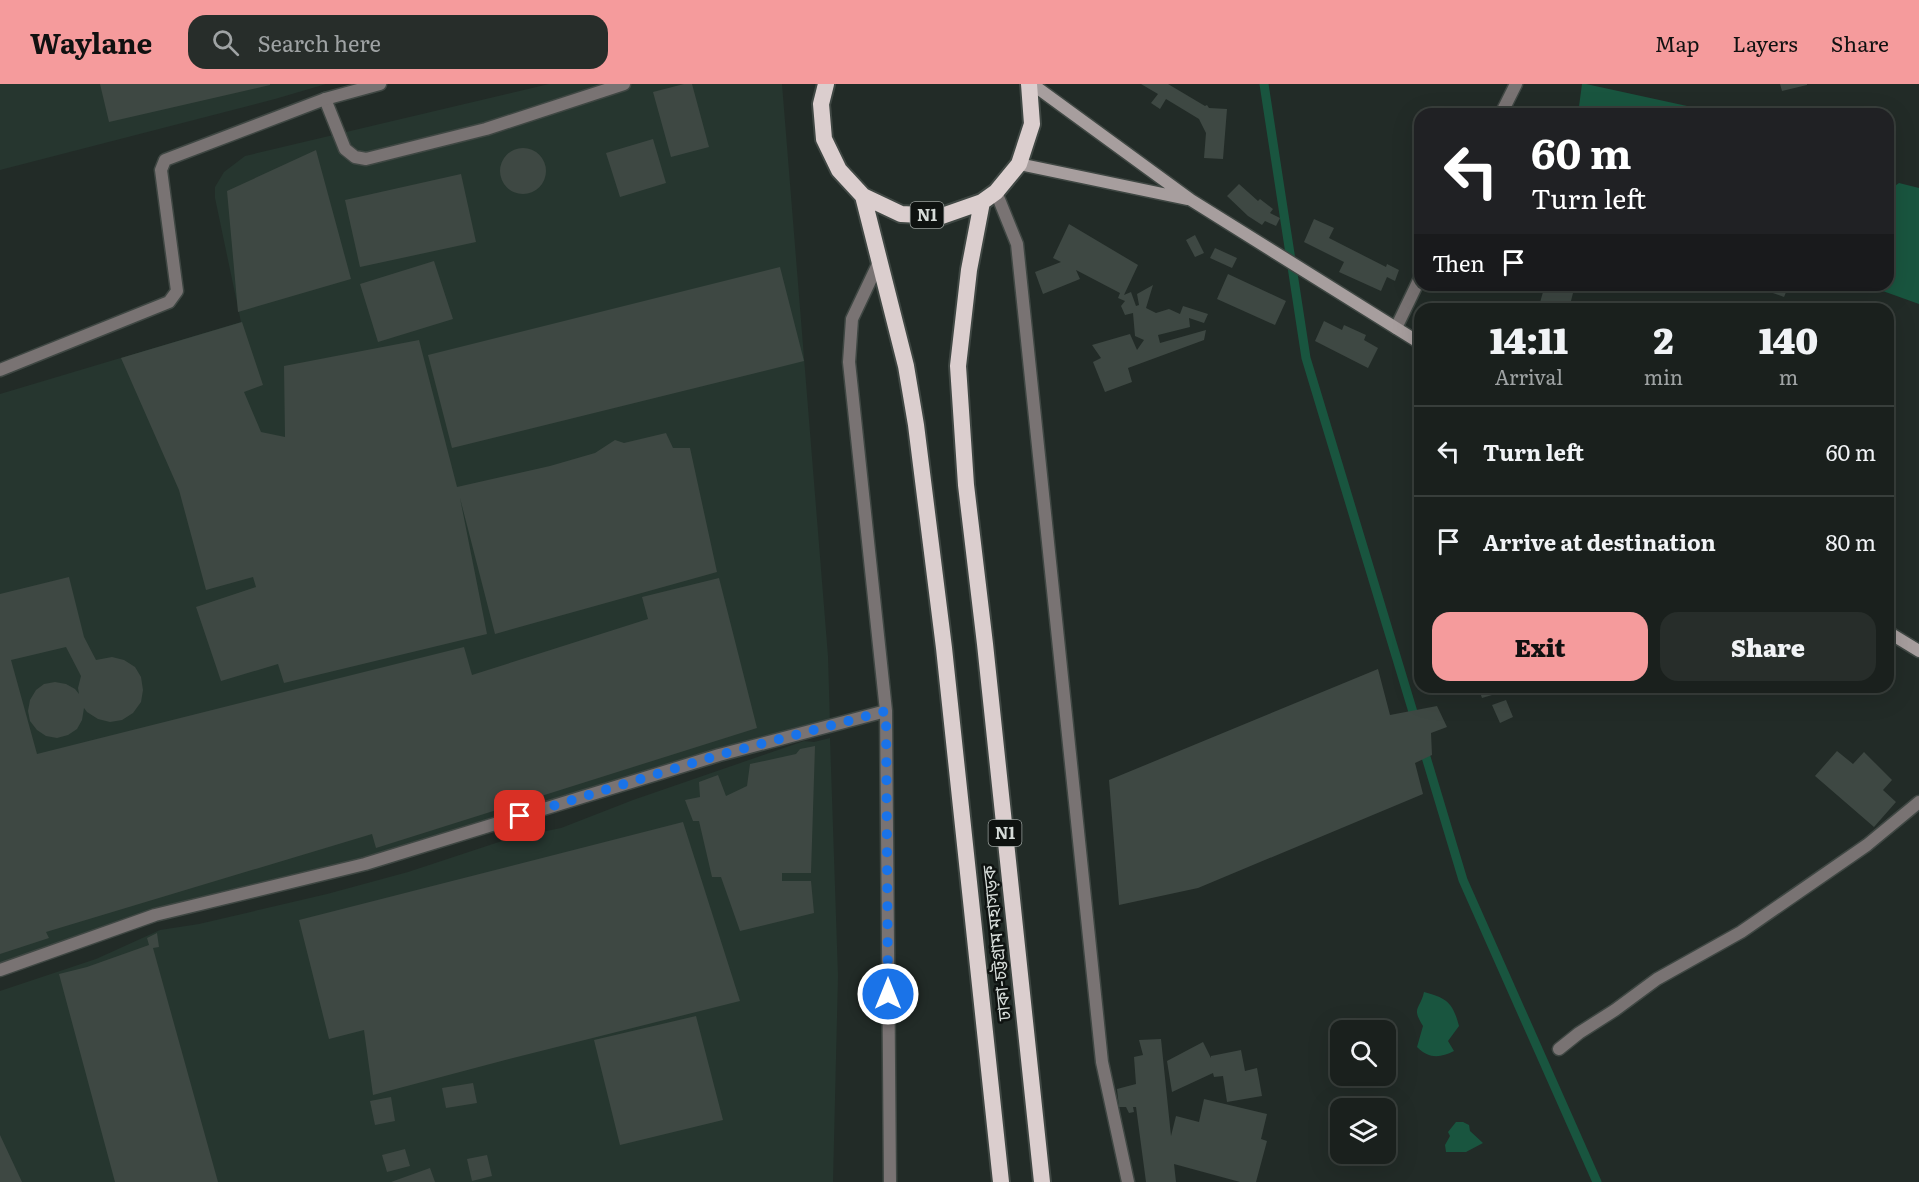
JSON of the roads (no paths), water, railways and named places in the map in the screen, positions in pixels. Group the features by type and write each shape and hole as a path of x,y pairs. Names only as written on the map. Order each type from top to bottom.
{"highway":[{"name":"N1","path":"826,84 821,104 824,139 839,170 863,196 901,214 942,216 982,202 996,192 1019,164 1032,124 1030,84"},
{"name":"N1","path":"863,196 879,262"},
{"name":"ঢাকা-চট্টগ্রাম মহাসড়ক","path":"982,202 969,270 958,366 966,485 1042,1182"},
{"name":"ঢাকা-চট্টগ্রাম মহাসড়ক","path":"879,262 906,366 925,490 1001,1182"}],"main road":[{"path":"1030,84 1191,200 1414,339"},
{"path":"1019,164 1191,200"},
{"path":"1894,636 1919,651"}],"street":[{"path":"0,370 169,302 177,291 161,170 165,160 325,99 380,84"},
{"path":"325,99 345,149 355,156 366,159 486,129 624,84"},
{"path":"1504,108 1516,84"},
{"path":"996,192 1017,244 1102,1062 1128,1182"},
{"path":"879,262 852,319 849,362 886,711 890,1182"},
{"path":"1396,328 1414,290"},
{"path":"0,970 155,915 365,864 719,755 886,711"},
{"path":"1558,1049 1657,979 1750,926 1867,845 1919,802"}],"waterway":[{"path":"1264,84 1306,358 1416,722"},
{"path":"1423,747 1463,880 1597,1182"}]}
